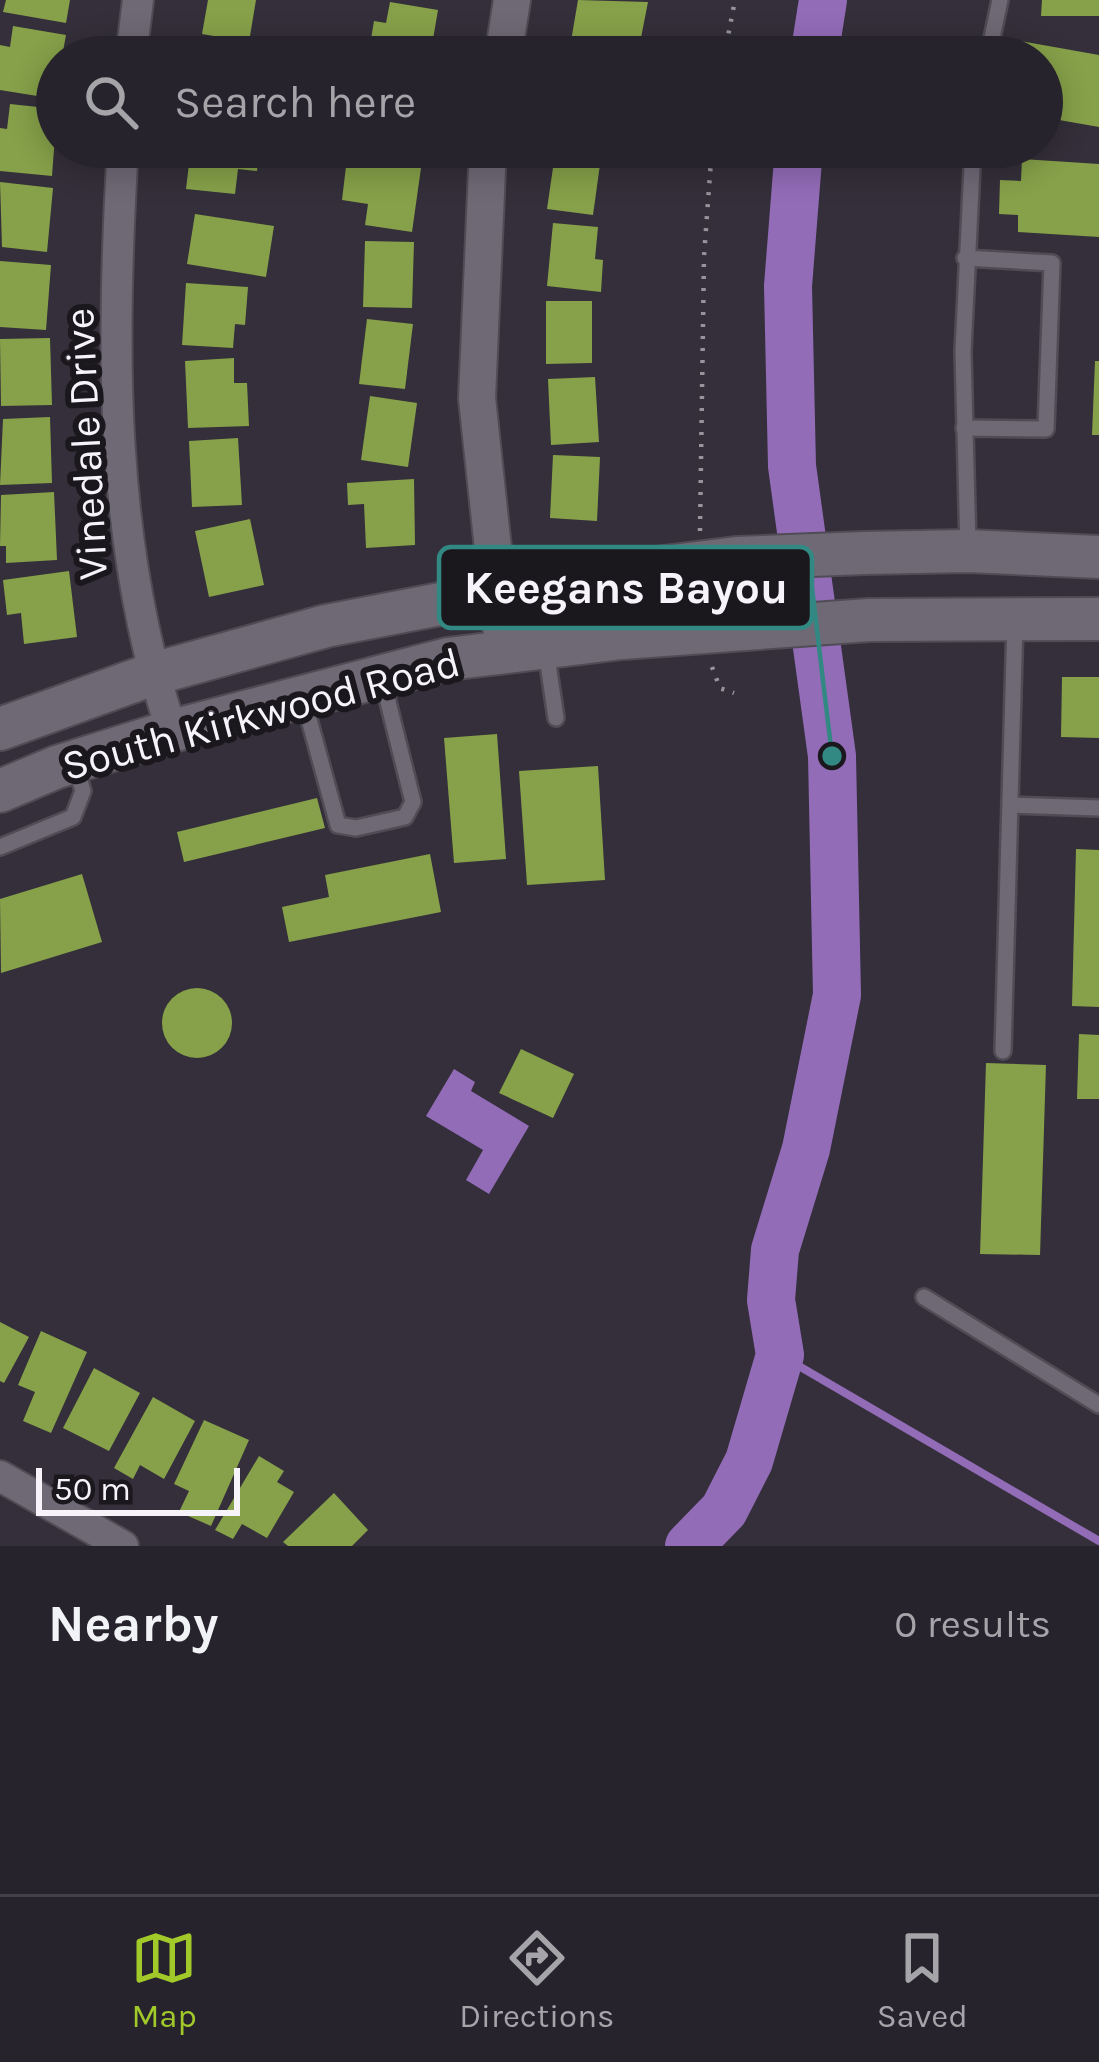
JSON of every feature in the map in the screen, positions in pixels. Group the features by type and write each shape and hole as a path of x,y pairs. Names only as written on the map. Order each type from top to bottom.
{"main road":[{"name":"South Kirkwood Road","path":"0,729 153,674 326,626 594,575 718,560 864,553 968,550 1099,557"},
{"path":"1015,553 1016,617"},
{"name":"South Kirkwood Road","path":"0,791 172,731 448,659 869,620 1099,619"}],"street":[{"path":"134,36 138,0"},
{"path":"506,36 512,0"},
{"name":"Vinedale Drive","path":"122,168 119,381 125,499 137,604 172,731"},
{"path":"487,168 477,398 504,652"},
{"path":"0,1476 123,1546"}],"lane":[{"path":"992,36 1000,0"},
{"path":"968,550 965,258 972,168"},
{"path":"964,428 1046,429 1052,262 965,258"},
{"path":"1003,1051 1016,617"},
{"path":"546,647 556,718"},
{"path":"303,695 338,825 356,828 405,818 413,802 381,675"},
{"path":"0,847 73,817 83,791 75,762"},
{"path":"1011,805 1099,808"},
{"path":"924,1297 1099,1405"}],"path":[{"path":"728,36 735,0"},
{"path":"710,168 704,256 718,560"},
{"path":"724,630 708,658 720,688 734,693"}],"shaded area":[{"path":"454,1069 475,1082 471,1091 529,1126 489,1194 466,1180 483,1150 426,1116"}],"building":[{"path":"6,0 70,0 66,23 3,12"},
{"path":"208,0 256,0 250,36 202,34"},
{"path":"578,0 648,2 641,36 572,36"},
{"path":"1042,0 1099,0 1099,16 1041,16"},
{"path":"390,2 438,10 434,36 372,36 374,21 386,23"},
{"path":"13,26 66,35 36,36 36,96 0,90 0,45 10,47"},
{"path":"1063,49 1099,55 1099,127 1063,121"},
{"path":"10,104 36,107 36,168 53,168 52,176 0,171 0,128 7,129"},
{"path":"1063,162 1099,164 1099,237 1018,232 1018,215 999,214 1000,180 1021,181 1022,168 1063,168"},
{"path":"188,168 257,168 238,169 235,194 186,189"},
{"path":"346,168 421,168 412,232 365,225 368,204 342,200"},
{"path":"553,168 600,168 593,215 547,209"},
{"path":"0,182 53,188 47,252 2,247"},
{"path":"195,214 274,226 266,277 187,264"},
{"path":"553,223 598,227 595,259 603,260 601,292 547,286"},
{"path":"365,241 414,242 412,308 363,307"},
{"path":"0,261 51,265 46,330 0,327"},
{"path":"186,283 248,287 245,325 235,324 233,348 182,345"},
{"path":"546,301 592,301 592,363 546,364"},
{"path":"367,319 413,324 405,389 359,384"},
{"path":"50,338 52,405 1,406 0,339"},
{"path":"234,358 234,383 247,383 249,426 188,428 185,361"},
{"path":"1095,361 1099,361 1099,435 1092,435"},
{"path":"595,377 599,442 551,445 548,379"},
{"path":"370,396 417,403 408,467 361,460"},
{"path":"50,417 52,483 0,485 3,419"},
{"path":"238,438 242,505 192,507 189,441"},
{"path":"553,455 600,457 597,521 550,518"},
{"path":"414,479 415,545 366,548 364,504 348,505 347,483"},
{"path":"54,492 57,560 6,563 6,546 0,546 1,495"},
{"path":"250,519 264,585 209,597 195,531"},
{"path":"69,571 77,637 24,644 21,613 7,615 3,580"},
{"path":"1062,677 1099,677 1099,738 1061,737"},
{"path":"497,734 506,859 454,863 444,738"},
{"path":"598,766 605,880 527,885 519,771"},
{"path":"317,798 325,828 184,862 177,832"},
{"path":"1076,849 1099,850 1099,1007 1072,1006"},
{"path":"430,854 441,912 289,942 282,907 329,897 325,875"},
{"path":"82,874 102,942 1,973 0,899"},
{"path":"197,988 221,999 232,1023 221,1047 197,1058 173,1047 162,1023 173,999"},
{"path":"1079,1034 1099,1035 1099,1099 1077,1099"},
{"path":"521,1049 574,1074 553,1118 499,1093"},
{"path":"986,1063 1046,1065 1040,1255 980,1254"},
{"path":"0,1322 29,1337 4,1383 0,1381"},
{"path":"41,1331 87,1352 51,1433 23,1421 35,1392 18,1385"},
{"path":"94,1368 140,1393 109,1451 63,1428"},
{"path":"153,1397 195,1421 164,1479 140,1465 133,1479 114,1468"},
{"path":"204,1420 249,1440 211,1526 179,1512 189,1491 174,1484"},
{"path":"259,1456 284,1471 277,1482 294,1492 267,1538 242,1524 233,1539 215,1530"},
{"path":"334,1493 368,1530 352,1546 288,1546 283,1542"}],"waterway":[{"path":"817,36 823,0"},
{"path":"689,1546 724,1510 749,1461 780,1355 771,1300 775,1250 806,1149 837,995 832,756 792,466 788,286 797,168"},
{"path":"780,1355 1099,1541"}],"place":[{"name":"Keegans Bayou","path":"832,756"}]}
